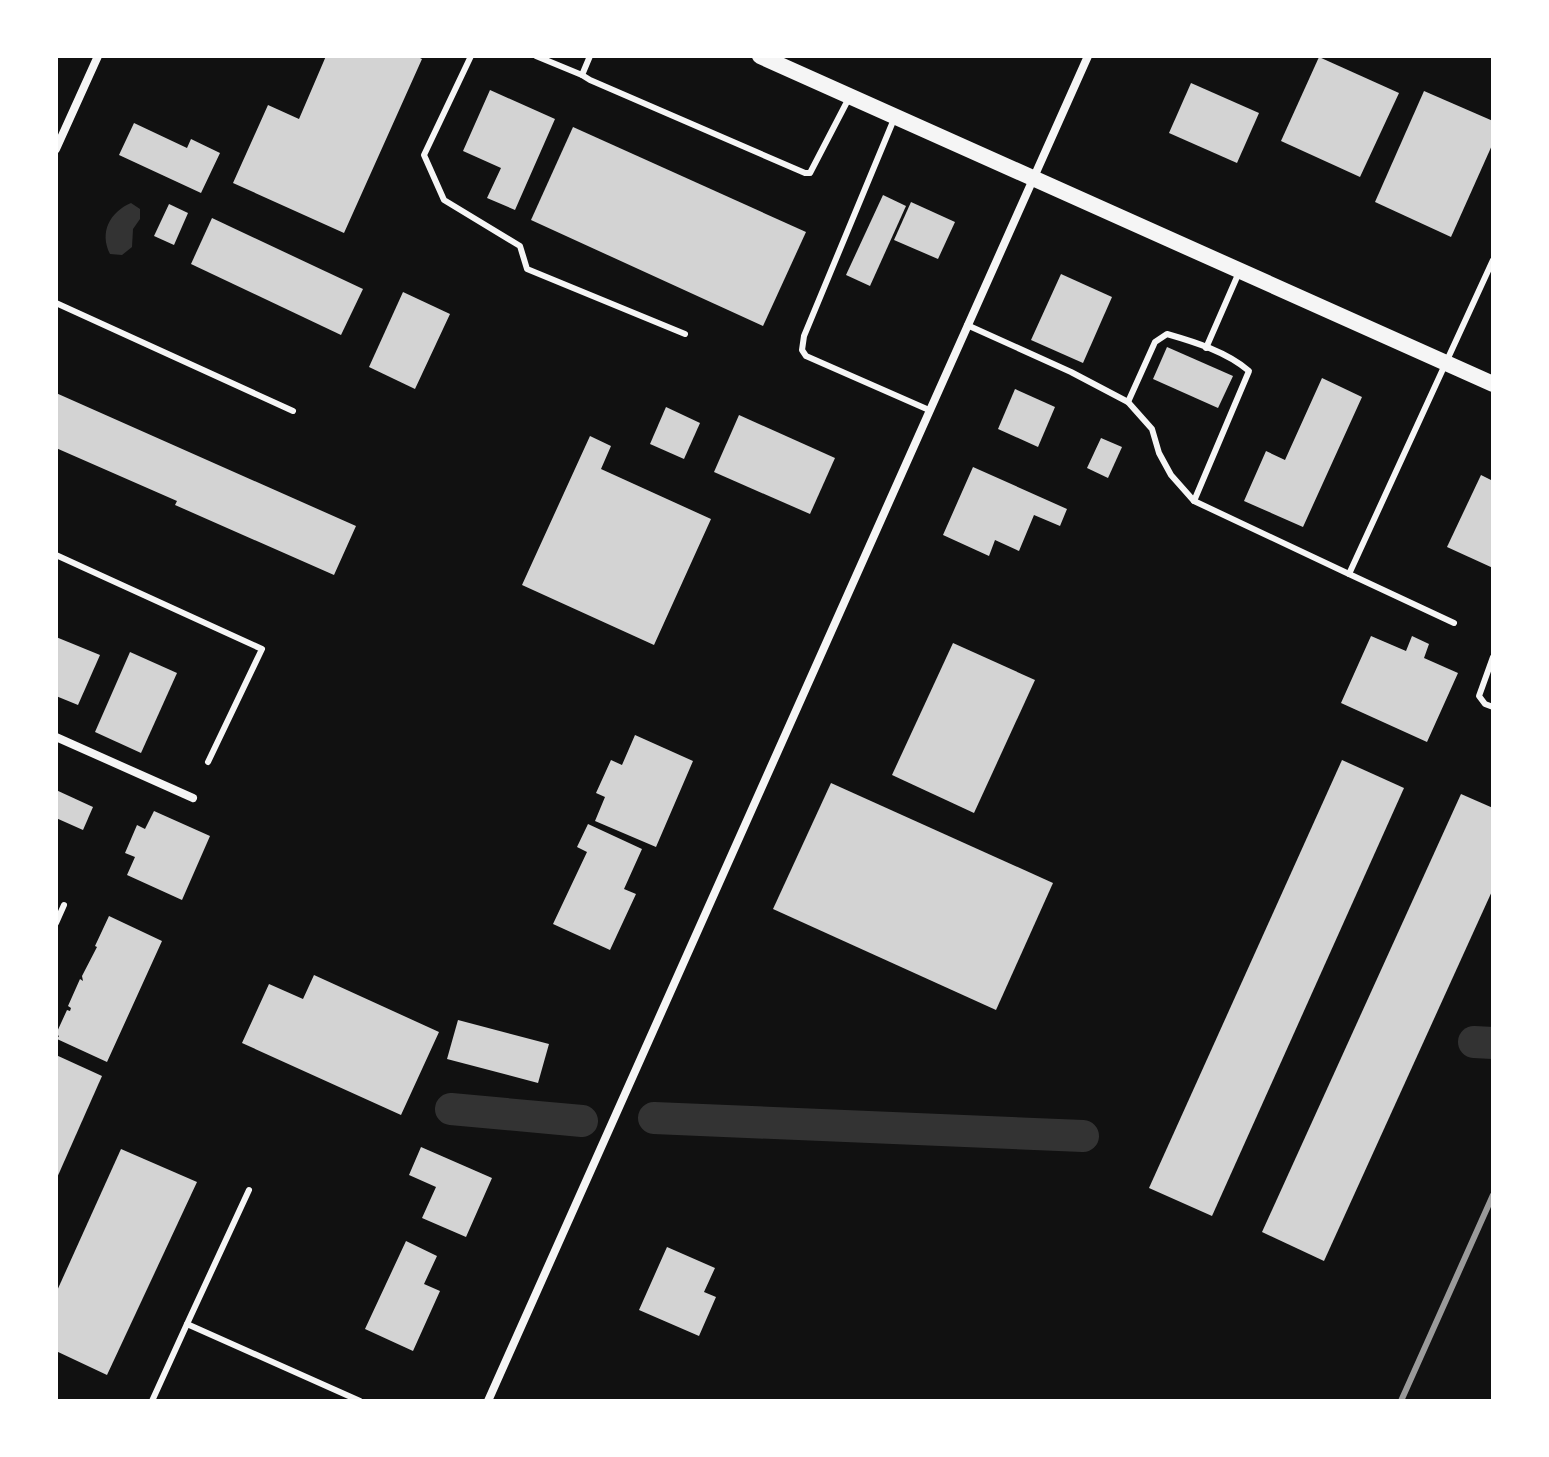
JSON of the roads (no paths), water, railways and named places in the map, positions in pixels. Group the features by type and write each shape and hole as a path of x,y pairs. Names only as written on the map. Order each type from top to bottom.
{"main road":[{"path":"760,56 788,62 850,96 1493,384"}],"street":[{"path":"56,149 98,56"},
{"path":"488,1401 1088,56"},
{"path":"56,737 193,798"}],"lane":[{"path":"471,56 424,155 444,200 520,246 527,269 685,334"},
{"path":"536,56 810,173 850,96"},
{"path":"582,75 590,56"},
{"path":"896,116 804,336 802,350 806,356 929,410"},
{"path":"1349,574 1493,260"},
{"path":"1206,348 1240,270"},
{"path":"56,303 293,411"},
{"path":"967,325 1071,372 1128,402 1152,429 1165,464 1194,501 1454,623"},
{"path":"1128,402 1155,342 1167,334 1239,362 1249,371 1194,501"},
{"path":"56,555 262,649 208,762"},
{"path":"1493,657 1479,696 1485,704 1493,707"},
{"path":"56,923 64,905"},
{"path":"152,1401 249,1190"},
{"path":"187,1324 360,1401"}],"waterway":[{"path":"1474,1042 1493,1043"},
{"path":"451,1109 582,1121"},
{"path":"654,1118 1083,1136"}],"railway":[{"path":"1401,1401 1493,1195"}]}
